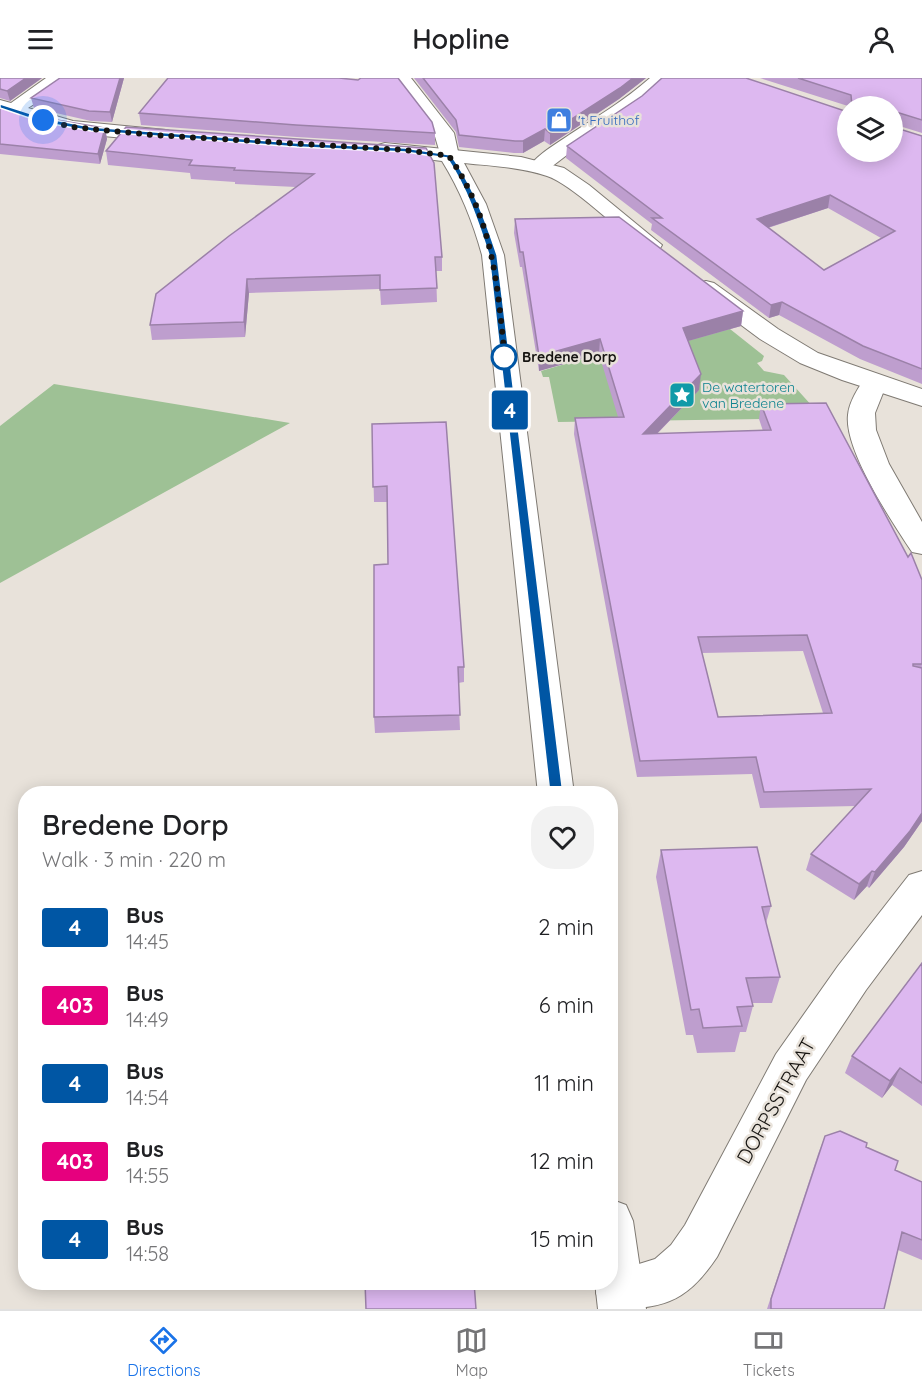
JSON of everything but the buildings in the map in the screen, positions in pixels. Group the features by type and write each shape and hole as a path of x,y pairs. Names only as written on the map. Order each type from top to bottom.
{"street":[{"path":"7,108 53,83 55,78"},
{"path":"401,78 444,134 449,156 463,177 478,208 493,255 555,786"},
{"path":"539,167 566,145 635,100 661,78"},
{"path":"7,108 72,127 190,137"},
{"path":"369,148 423,152 539,167 556,172 567,178 666,257"},
{"path":"692,277 782,343 833,369 922,399"},
{"path":"874,383 863,409 861,419 863,430 874,460 922,545"},
{"name":"DORPSSTRAAT","path":"621,1301 669,1278 687,1262 701,1241 791,1067 852,978 922,886"},
{"path":"618,1279 621,1301"}],"green space":[{"path":"702,324 730,329 764,356 762,361 757,363 764,371 784,375 823,418 558,422 549,377 543,377 541,371"},
{"path":"54,384 290,423 0,583 0,426"}],"bus line":[{"name":"4","path":"0,106 72,127 297,145 405,150 449,156 463,177 478,208 493,255 555,786"}],"place":[{"name":"'t Fruithof","path":"559,120"},
{"name":"Bredene Dorp","path":"504,357"},
{"name":"De watertoren van Bredene","path":"682,395"}],"route":[{"path":"43,120 72,127 153,135 405,150 449,156 463,177 488,234 493,255 506,367 504,357"}]}
